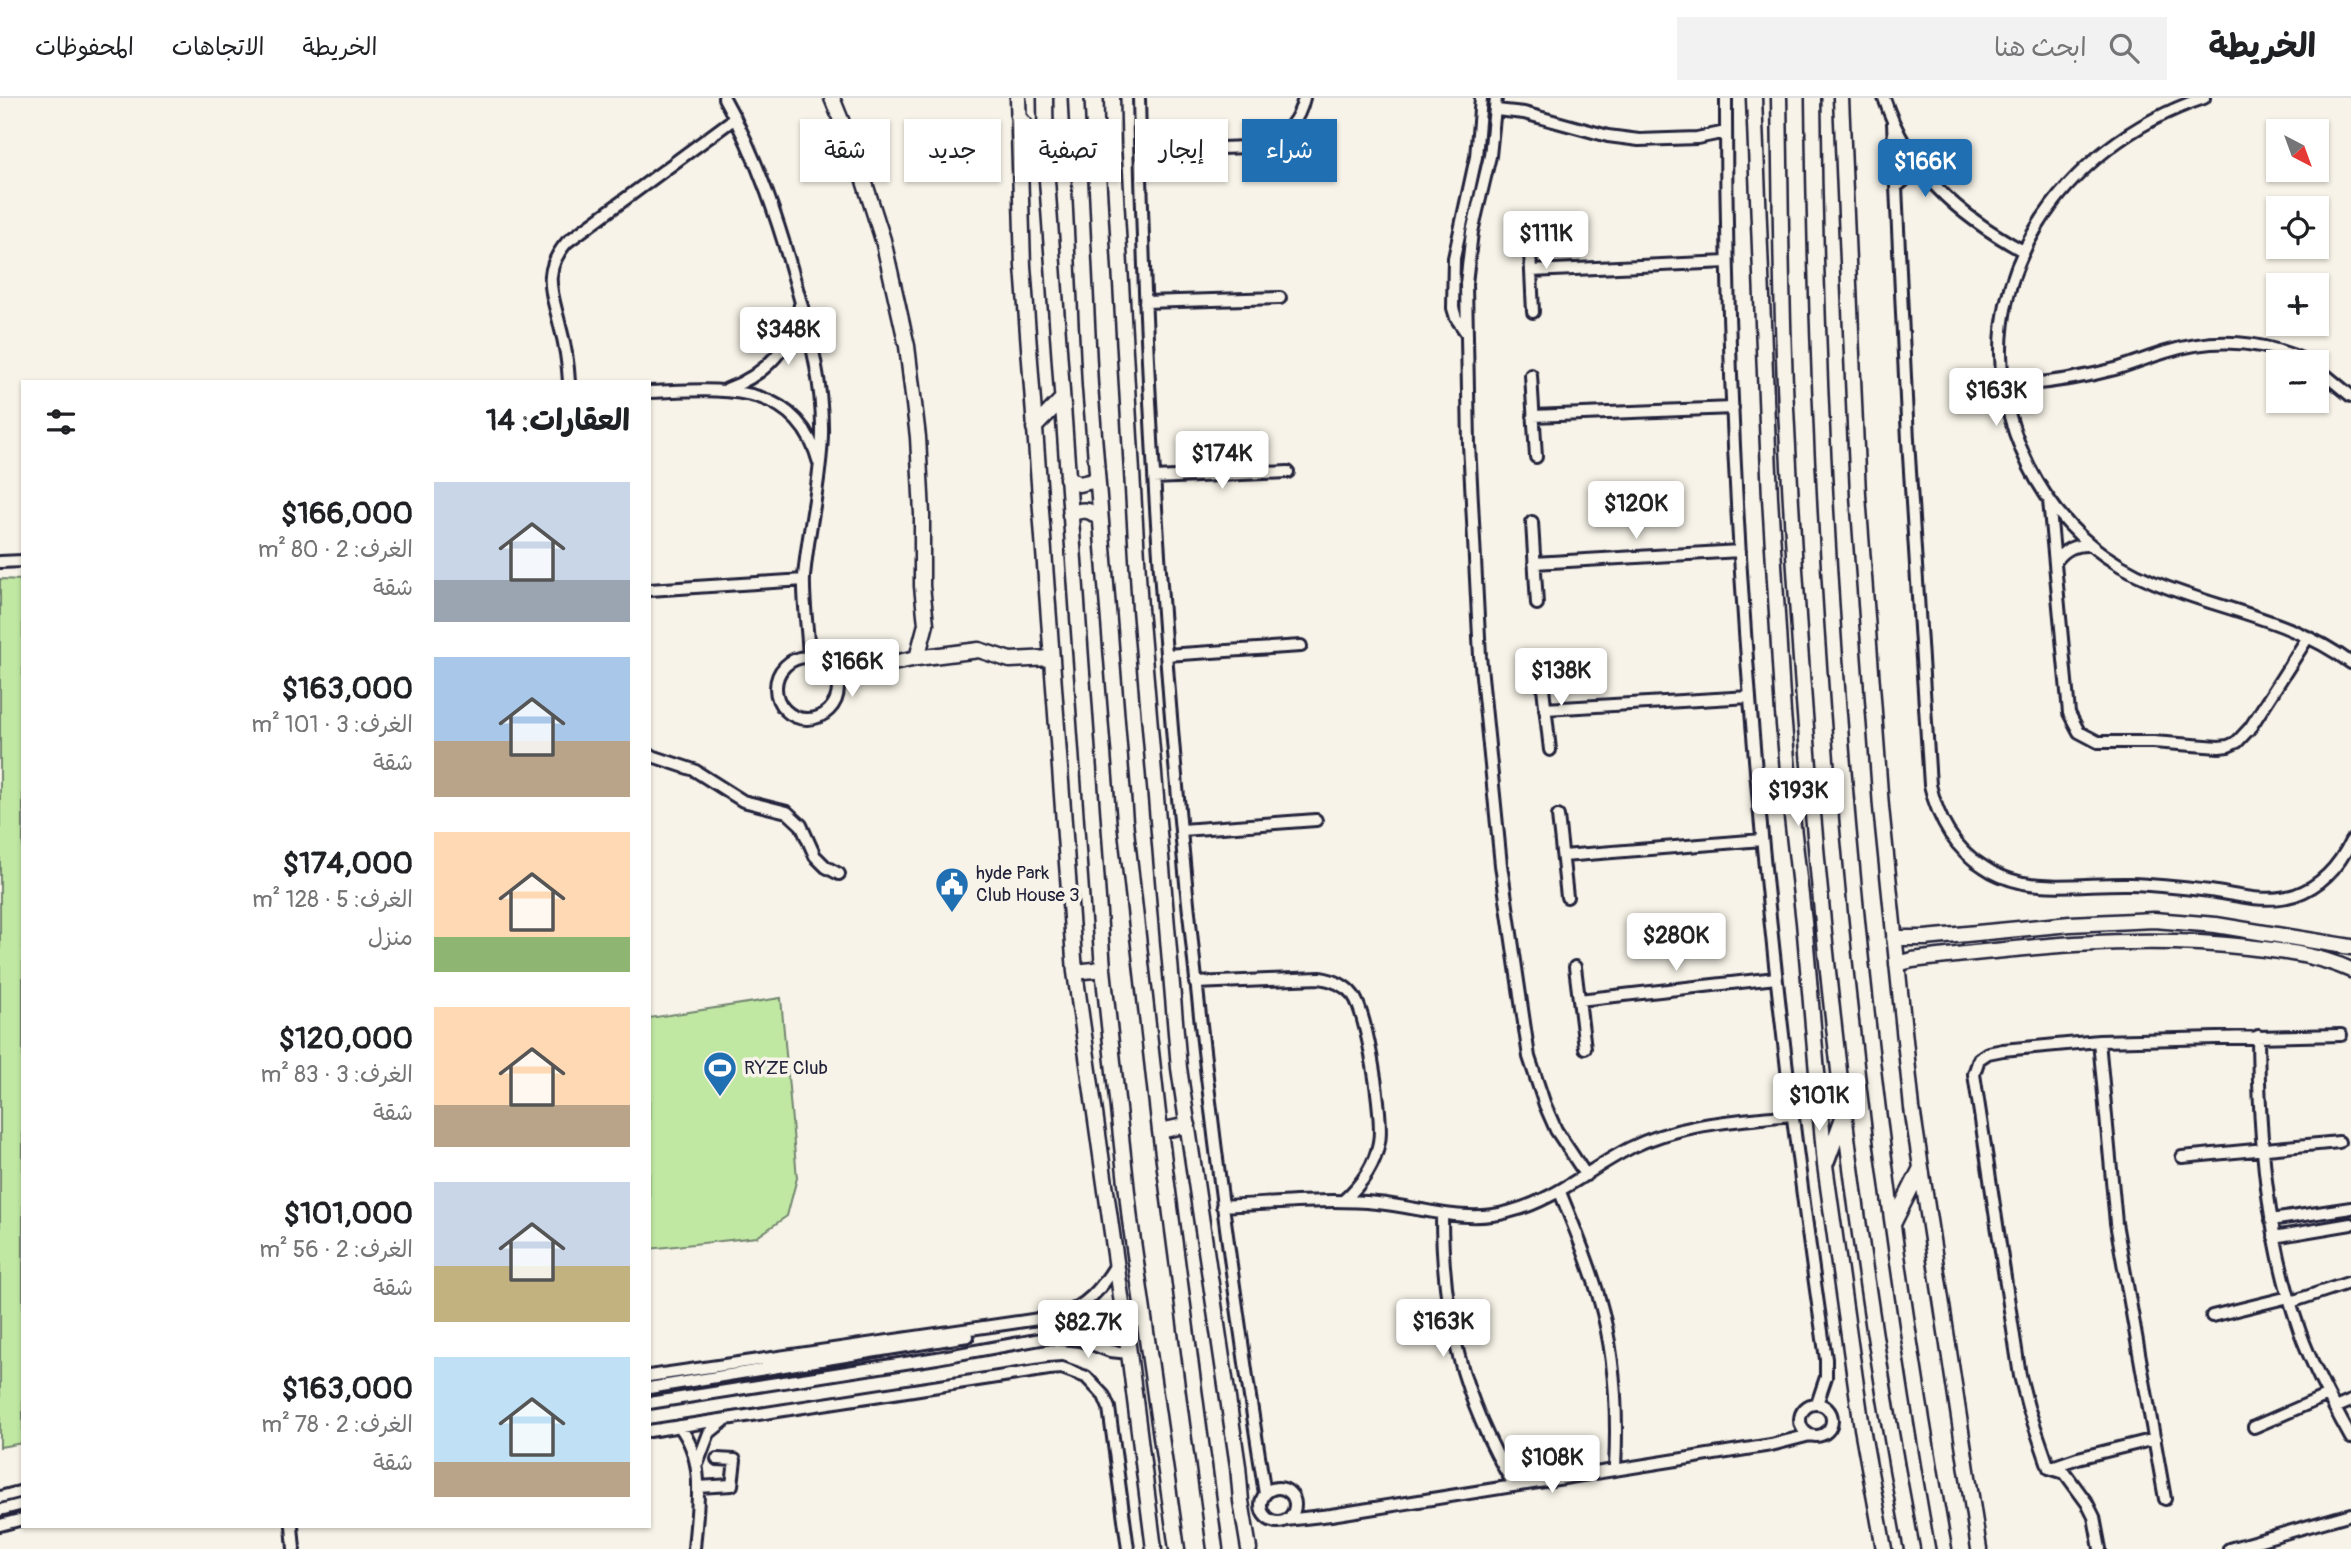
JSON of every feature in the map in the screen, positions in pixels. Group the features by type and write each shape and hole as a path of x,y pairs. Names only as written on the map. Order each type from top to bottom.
{"street":[{"path":"724,98 735,118 772,209 801,300 820,385 821,470 804,580 809,657"},
{"path":"1018,98 1023,266 1075,972 1154,1549"},
{"path":"1045,98 1045,119"},
{"path":"1076,98 1090,385 1125,821 1160,1131 1215,1549"},
{"path":"1112,98 1140,609 1175,1026 1250,1549"},
{"path":"1139,98 1139,119"},
{"path":"1228,148 1262,145 1284,133 1292,124 1304,98"},
{"path":"1473,202 1481,98"},
{"path":"1726,98 1727,262 1740,551 1750,697 1791,1115 1826,1359 1824,1387 1817,1404"},
{"path":"1754,98 1763,374 1783,713 1825,1165 1863,1428 1884,1549"},
{"path":"1779,98 1784,364 1793,540 1819,877 1862,1245 1912,1549"},
{"path":"1812,98 1822,428 1846,794 1861,958 1894,1222 1944,1549"},
{"path":"1841,98 1858,495 1894,938 1920,1169 1979,1549"},
{"path":"1884,98 1893,123 1926,175 1946,199 1970,219 2023,251"},
{"path":"2204,98 2163,115 2108,149 2060,194 2040,219 2023,251 2011,283 2003,317 2003,386 2010,418 2020,448 2049,500 2068,524 2091,545 2135,575 2159,586 2239,610 2308,637 2351,663"},
{"path":"836,99 883,240 907,346 918,437 922,586 926,624 917,659"},
{"path":"1586,1175 1556,1130 1533,1072 1514,960 1489,761 1480,656 1471,498 1467,334 1456,318 1453,296 1454,258 1490,156 1496,104 1608,136 1639,140 1688,139 1726,132"},
{"path":"569,380 562,335 550,287 553,262 559,251 735,118"},
{"path":"1893,123 1909,454 1930,785 1942,824 1954,841 1984,867 2002,877 2022,883 2158,886 2260,899 2278,899 2312,887 2339,864 2351,841"},
{"path":"1896,187 1908,177 1926,175"},
{"path":"1048,182 1103,969 1130,1220 1177,1544"},
{"path":"1141,182 1154,478 1166,654 1195,983 1222,1206 1265,1494 1261,1507 1265,1516 1275,1522 1331,1515 1771,1445 1810,1435 1821,1436 1827,1432 1832,1421 1828,1409 1817,1404 1806,1407 1800,1416 1802,1428 1810,1435"},
{"path":"1529,231 1533,313"},
{"path":"1531,271 1727,262"},
{"path":"1145,302 1280,298"},
{"path":"725,390 753,377 776,357 793,331 801,300"},
{"path":"2003,386 2088,376 2166,352 2216,343 2266,346 2278,350"},
{"path":"1531,375 1536,457"},
{"path":"2329,378 2351,396"},
{"path":"651,392 725,390 758,396 787,413 809,439 821,470"},
{"path":"1034,428 1062,399"},
{"path":"1533,416 1733,408"},
{"path":"1154,478 1288,472"},
{"path":"1067,478 1079,484 1093,481 1097,476"},
{"path":"2049,500 2069,713 2079,732 2098,742 2153,742 2219,747 2237,742 2250,728 2308,637"},
{"path":"1070,515 1076,511 1090,511 1101,520"},
{"path":"1532,522 1537,604"},
{"path":"2056,561 2075,546 2091,545"},
{"path":"1534,563 1740,551"},
{"path":"0,562 21,561"},
{"path":"651,590 804,580"},
{"path":"1166,654 1301,646"},
{"path":"835,675 979,650 1010,660 1051,658"},
{"path":"809,657 820,659 829,666 838,685 837,696 825,713 816,718 805,719 785,710 776,691 781,671 798,658 809,657"},
{"path":"1541,670 1550,751"},
{"path":"1545,709 1750,697"},
{"path":"651,756 694,769 744,801 781,810 792,816 801,825 814,856 839,874"},
{"path":"1558,816 1567,897"},
{"path":"1182,830 1316,820"},
{"path":"1563,856 1762,840"},
{"path":"1894,938 2154,920 2216,925 2351,947"},
{"path":"1897,964 2017,947 2167,940 2311,956 2351,970"},
{"path":"1575,967 1585,1048"},
{"path":"1075,972 1103,969"},
{"path":"1195,983 1320,978 1338,983 1353,995 1361,1012 1378,1095 1381,1128 1379,1145 1370,1168 1356,1189 1343,1201"},
{"path":"1579,1000 1776,978"},
{"path":"2258,1035 2262,1148 2274,1237 2300,1333 2351,1438"},
{"path":"2049,1468 2020,1376 1974,1074 1979,1059 1988,1054 2027,1047 2099,1041 2341,1035"},
{"path":"2099,1041 2116,1223 2165,1499"},
{"path":"1825,1165 1845,1113"},
{"path":"1222,1206 1343,1201 1388,1204 1442,1215 1500,1214 1560,1192 1632,1147 1670,1133 1716,1124 1791,1115"},
{"path":"1160,1131 1188,1125"},
{"path":"2182,1157 2339,1142"},
{"path":"1894,1222 1920,1169"},
{"path":"1560,1192 1588,1262 1608,1334 1616,1408 1615,1468"},
{"path":"2271,1220 2351,1208"},
{"path":"1442,1215 1445,1290 1460,1363 1486,1433 1514,1485"},
{"path":"1110,1222 1130,1220"},
{"path":"2274,1237 2351,1224"},
{"path":"651,1376 1059,1316 1088,1301 1116,1265"},
{"path":"651,1388 1068,1320 1093,1305 1118,1282"},
{"path":"2212,1315 2290,1299 2351,1282"},
{"path":"651,1403 1052,1337 1081,1340 1110,1351 1129,1353"},
{"path":"651,1431 1049,1369 1075,1371 1096,1385 1108,1408 1128,1549"},
{"path":"2254,1427 2328,1395"},
{"path":"2335,1408 2351,1401"},
{"path":"698,1465 709,1433 727,1419"},
{"path":"679,1426 691,1442 698,1465 694,1549"},
{"path":"2049,1468 2155,1439"},
{"path":"698,1487 733,1485 735,1460 717,1459"},
{"path":"2049,1468 2065,1474 2087,1503 2094,1517 2100,1549"},
{"path":"1265,1494 1275,1488 1281,1488 1291,1494 1294,1511 1286,1520"},
{"path":"0,1497 21,1492"},
{"path":"1148,1502 1177,1544"},
{"path":"0,1510 21,1505"},
{"path":"2230,1549 2351,1514"},
{"path":"0,1525 21,1520"},
{"path":"292,1528 294,1549"}],"green space":[{"path":"0,579 21,580 21,1443 0,1447"},
{"name":"RYZE Club","path":"781,998 797,1178 787,1216 757,1237 651,1249 651,1018"}],"place":[{"name":"hyde Park Club House 3","path":"952,914"},
{"name":"RYZE Club","path":"720,1098"}]}
